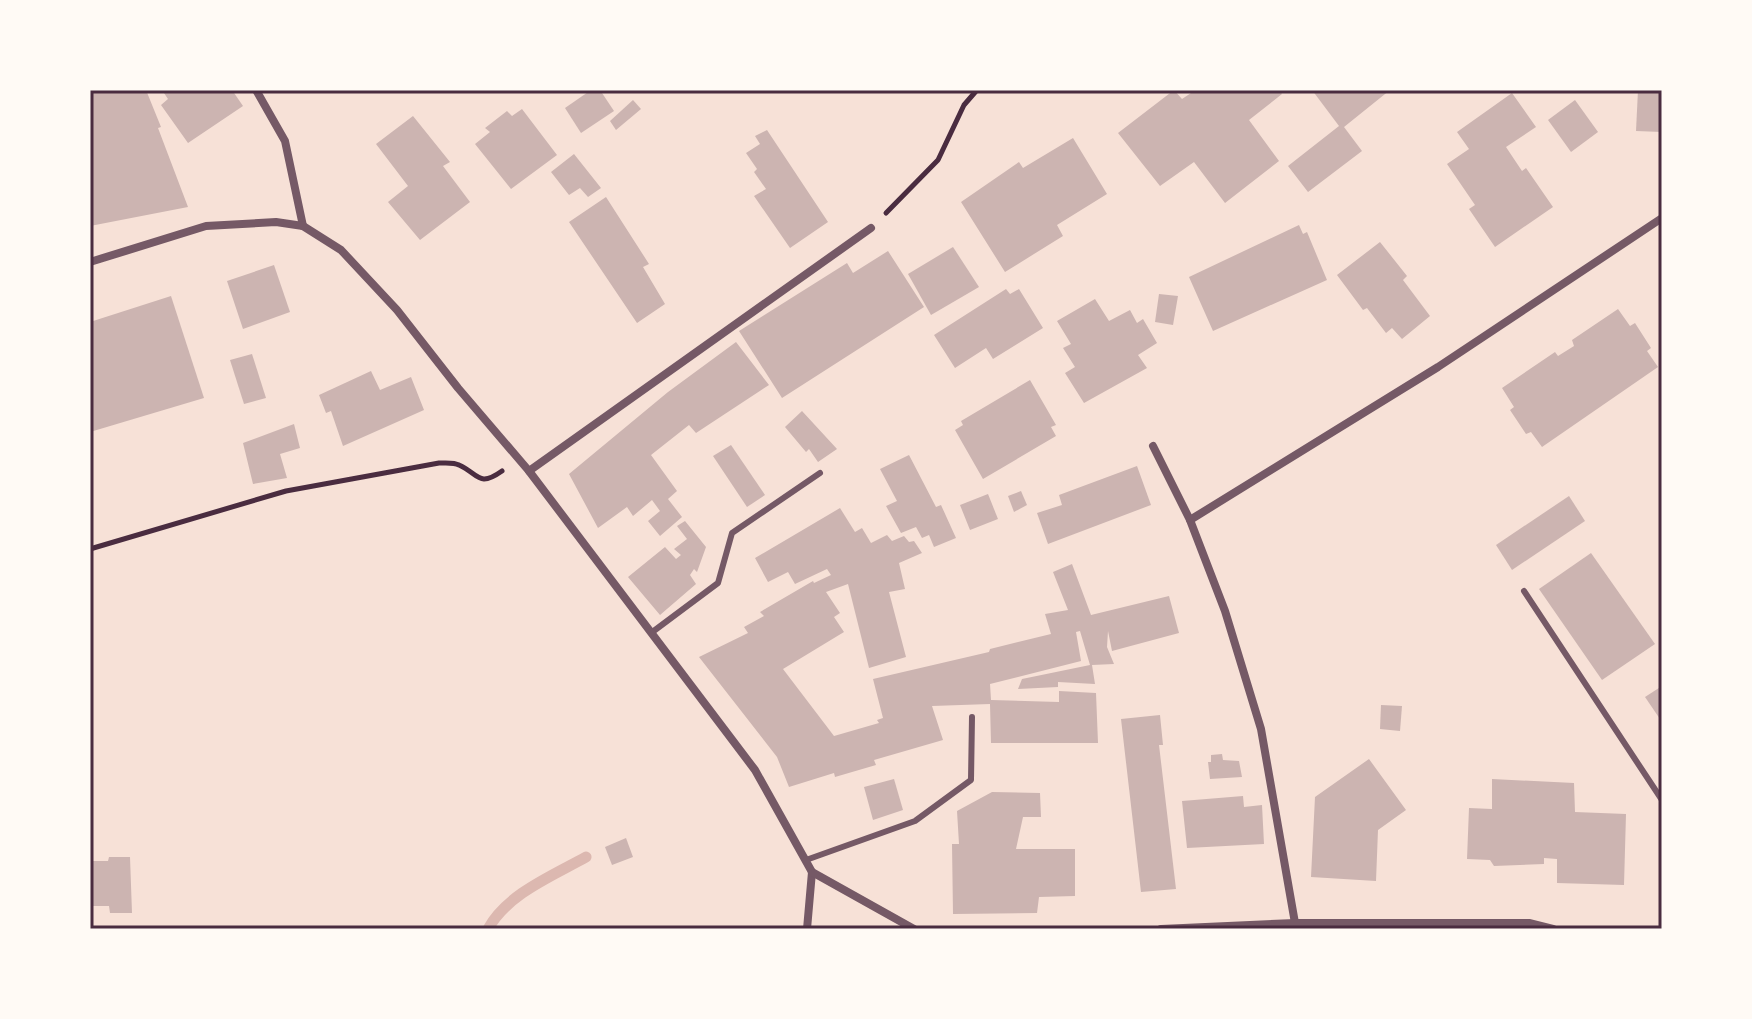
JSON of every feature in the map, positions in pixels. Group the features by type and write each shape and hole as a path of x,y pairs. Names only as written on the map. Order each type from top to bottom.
{"street":[{"path":"256,90 285,141 303,226"},
{"path":"1190,520 1438,367 1662,218"},
{"path":"90,262 206,226 276,222 303,226 341,250 397,310 529,471 755,770 812,872 807,929"},
{"path":"529,471 871,228"},
{"path":"1153,446 1190,520 1225,611 1261,729 1295,923"},
{"path":"812,872 914,929"},
{"path":"1161,929 1295,923 1529,923 1551,929"}],"lane":[{"path":"651,633 718,583 732,533 820,473"},
{"path":"1524,591 1662,800"},
{"path":"806,860 915,821 971,780 972,717"}],"path":[{"path":"871,228 938,160 964,105 977,90"},
{"path":"90,548 286,489 438,461 458,463 476,476 490,477 518,458"}],"building":[{"path":"146,90 188,207 90,226 90,92"},
{"path":"162,90 232,90 243,106 188,143 161,105 168,99"},
{"path":"591,90 600,90 614,111 581,133 565,108"},
{"path":"1174,90 1182,99 1191,93 1190,90 1279,90 1282,94 1249,120 1279,161 1225,203 1194,162 1160,186 1118,133"},
{"path":"1312,90 1390,90 1344,127 1362,151 1308,192 1288,166 1339,126"},
{"path":"1638,90 1662,90 1662,132 1636,131"},
{"path":"1512,93 1536,127 1506,147 1522,171 1526,168 1553,207 1495,247 1469,209 1475,205 1447,164 1469,149 1457,132"},
{"path":"633,100 641,109 616,130 610,121"},
{"path":"1575,100 1598,132 1571,152 1548,120"},
{"path":"522,109 557,155 511,189 475,144 490,132 485,128 507,111 512,116"},
{"path":"413,116 450,162 443,166 470,202 420,240 388,202 408,186 376,144"},
{"path":"767,130 828,222 790,248 754,196 766,189 746,153 760,144 755,136"},
{"path":"1073,138 1107,194 1057,225 1063,236 1005,272 961,202 1019,162 1023,168"},
{"path":"574,154 601,188 588,197 580,188 569,195 551,172"},
{"path":"606,197 649,264 643,267 665,304 637,323 569,222"},
{"path":"1299,225 1303,234 1307,232 1327,280 1213,331 1189,277"},
{"path":"1380,242 1407,276 1403,280 1430,316 1402,339 1392,328 1386,333 1367,308 1363,310 1337,275"},
{"path":"953,247 979,287 931,315 908,274"},
{"path":"888,251 924,307 782,398 739,331 847,263 853,273"},
{"path":"274,265 290,312 243,329 227,281"},
{"path":"1006,289 1010,294 1019,289 1043,328 993,359 986,348 955,368 934,335"},
{"path":"1159,294 1178,296 1173,325 1155,322"},
{"path":"171,296 204,398 90,432 90,322"},
{"path":"1095,299 1109,321 1130,310 1137,323 1143,319 1157,343 1138,355 1147,368 1084,403 1065,373 1075,367 1063,348 1071,344 1057,321"},
{"path":"1618,309 1630,326 1635,323 1651,348 1647,351 1658,367 1542,447 1531,432 1526,434 1510,410 1514,407 1502,388 1555,352 1558,356 1574,346 1572,340"},
{"path":"736,342 769,385 696,433 689,425 651,455 677,491 668,499 682,517 660,536 648,521 660,511 652,500 633,516 627,507 598,528 569,474 668,392"},
{"path":"252,354 266,398 244,404 230,360"},
{"path":"371,371 380,390 411,377 424,410 343,446 331,411 326,413 319,395"},
{"path":"1030,380 1056,425 1051,427 1056,436 983,479 955,430 963,425 961,421"},
{"path":"802,411 837,449 818,462 785,427"},
{"path":"294,424 300,448 280,454 287,478 253,484 243,443"},
{"path":"731,445 765,495 747,507 713,456"},
{"path":"909,455 936,507 941,505 956,538 934,547 929,535 922,538 916,527 901,533 886,506 897,501 880,469"},
{"path":"1137,466 1151,505 1048,544 1037,513 1062,505 1059,495"},
{"path":"1021,491 1027,505 1014,512 1008,496"},
{"path":"988,494 998,519 970,530 960,505"},
{"path":"1569,496 1585,521 1512,570 1496,545"},
{"path":"840,508 855,532 862,528 871,543 887,535 892,541 904,536 909,542 914,541 922,553 899,563 905,589 889,592 906,657 869,668 848,584 826,592 840,613 834,617 844,632 783,669 834,736 879,723 877,720 883,718 873,679 1051,634 1045,614 1068,610 1053,572 1072,564 1091,615 1169,596 1179,633 1112,651 1108,631 1107,647 1114,664 1092,665 1095,684 1058,682 1058,687 1018,689 1022,679 1090,665 1080,631 1076,632 1081,661 990,684 991,700 1059,702 1059,691 1096,693 1098,743 991,743 990,704 932,706 943,740 874,760 876,765 835,777 834,773 789,787 777,757 699,657 748,633 744,627 764,616 760,612 813,581 831,575 827,569 795,584 788,572 768,582 755,558"},
{"path":"685,521 706,547 697,572 694,569 690,575 696,584 660,615 628,577 665,547 676,559 681,555 674,549 687,539 677,526"},
{"path":"1591,553 1655,644 1602,680 1539,589"},
{"path":"1662,686 1662,722 1645,697"},
{"path":"1381,705 1402,706 1400,731 1380,729"},
{"path":"1160,715 1163,745 1159,745 1176,889 1141,892 1121,719"},
{"path":"1222,754 1223,760 1239,761 1242,777 1210,779 1208,762 1211,762 1211,755"},
{"path":"1369,759 1406,810 1378,830 1376,881 1311,877 1315,797"},
{"path":"894,779 903,810 873,820 864,787"},
{"path":"1492,779 1574,783 1575,812 1626,814 1624,885 1557,883 1557,859 1544,858 1544,864 1494,866 1490,860 1467,859 1469,808 1492,809"},
{"path":"992,792 1040,793 1041,817 1023,817 1016,849 1075,849 1075,896 1039,897 1037,913 953,914 952,844 959,844 957,811"},
{"path":"1243,796 1244,807 1262,805 1264,844 1187,848 1182,801"},
{"path":"626,838 633,857 612,865 605,847"},
{"path":"109,857 130,857 132,913 110,913 109,906 90,906 90,861 108,861"}],"waterway":[{"path":"488,929 518,896 586,857"}]}
